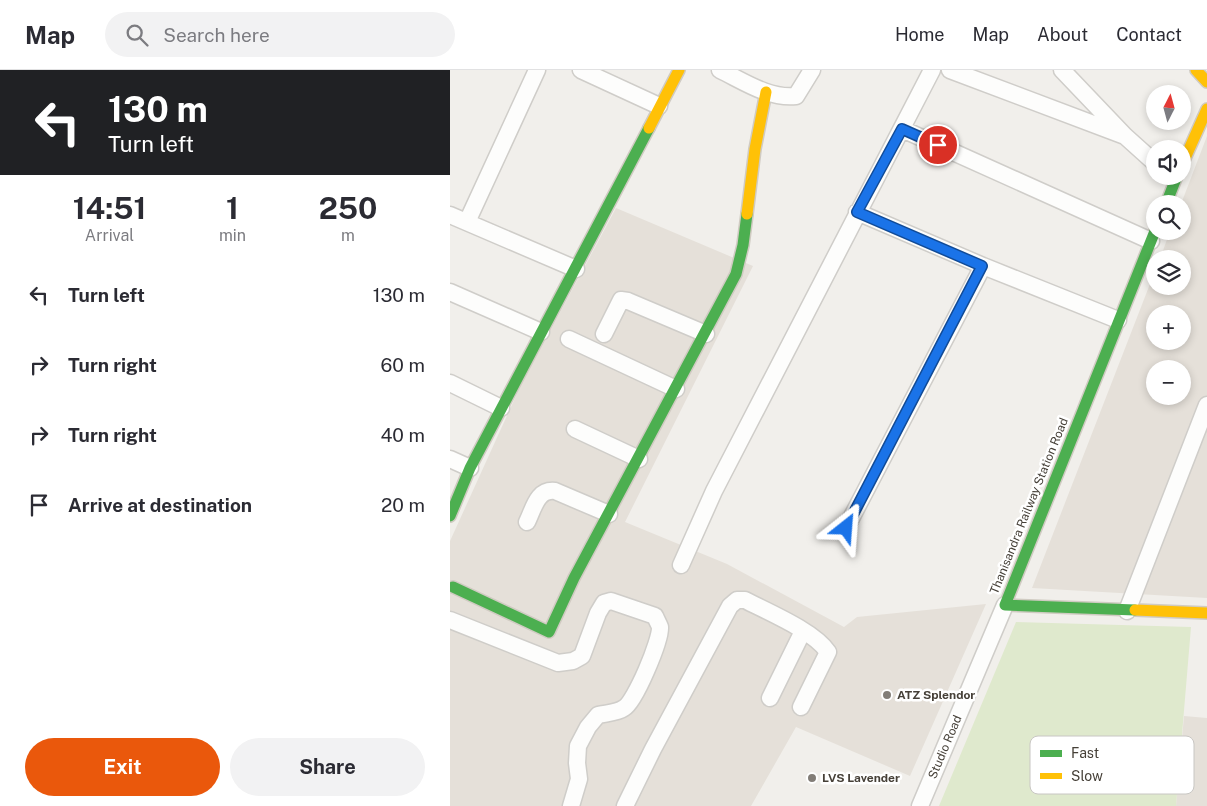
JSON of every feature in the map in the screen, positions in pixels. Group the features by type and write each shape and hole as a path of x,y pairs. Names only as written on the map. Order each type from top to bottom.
{"street":[{"path":"466,222 537,70"},
{"path":"581,70 659,106"},
{"path":"450,516 470,468 679,70"},
{"path":"720,70 766,92 784,97 796,96 812,70"},
{"path":"681,565 714,491 932,70"},
{"path":"950,70 1125,136"},
{"path":"1062,70 1125,136 1146,155"},
{"path":"1196,70 1207,82"},
{"path":"453,587 549,632 574,578 706,334 736,274 743,245 755,149 766,92"},
{"path":"1191,145 1207,110"},
{"path":"902,129 1146,233"},
{"path":"857,212 982,266 1118,320"},
{"path":"450,215 576,269"},
{"name":"Thanisandra Railway Station Road","path":"1151,240 1005,605 1207,613"},
{"path":"846,528 982,266"},
{"path":"450,292 541,332"},
{"path":"604,334 621,300 628,301 706,334"},
{"path":"569,340 676,389"},
{"path":"450,383 501,408"},
{"path":"1127,611 1207,405"},
{"path":"575,429 638,458"},
{"path":"450,459 470,468"},
{"path":"527,522 540,494 548,490 555,491 609,514"},
{"path":"625,806 730,606 737,600 745,600 813,636 828,652 797,704"},
{"path":"450,620 558,662 573,661 582,656 598,613 604,603 611,601 655,616 660,627 658,641 639,690 626,708 598,714 588,727 578,746 577,763 579,779 571,806"},
{"name":"Studio Road","path":"920,806 1005,605"},
{"path":"770,698 802,631"}],"shaded area":[{"path":"1207,136 1207,598 1032,588 1146,294 1191,295 1191,250 1163,250 1167,240 1191,240 1191,195 1184,195 1188,185 1191,185 1191,178"},
{"path":"616,208 753,266 625,522 727,564 844,627 857,617 986,604 910,776 796,727 751,806 450,806 450,541 520,387"},
{"path":"1184,716 1207,718 1207,806 1176,806 1177,794 1194,794 1194,736 1182,736"}],"green space":[{"path":"1016,622 1191,627 1182,736 1030,736 1030,794 1177,794 1176,806 939,806"}],"traffic: fast":[{"path":"450,516 470,468 649,128"},
{"path":"1170,195 1173,185"},
{"path":"453,587 549,632 574,578 736,274 743,245 747,214"},
{"path":"1135,610 1005,605 1151,240"}],"traffic: slow":[{"path":"649,128 679,70"},
{"path":"1196,70 1207,82"},
{"path":"747,214 755,149 766,92"},
{"path":"1191,145 1207,109"},
{"path":"1135,610 1207,613"}],"place":[{"name":"ATZ Splendor","path":"887,695"},
{"name":"LVS Lavender","path":"812,778"}],"route":[{"path":"846,528 982,266 857,212 902,129 938,145"}]}
